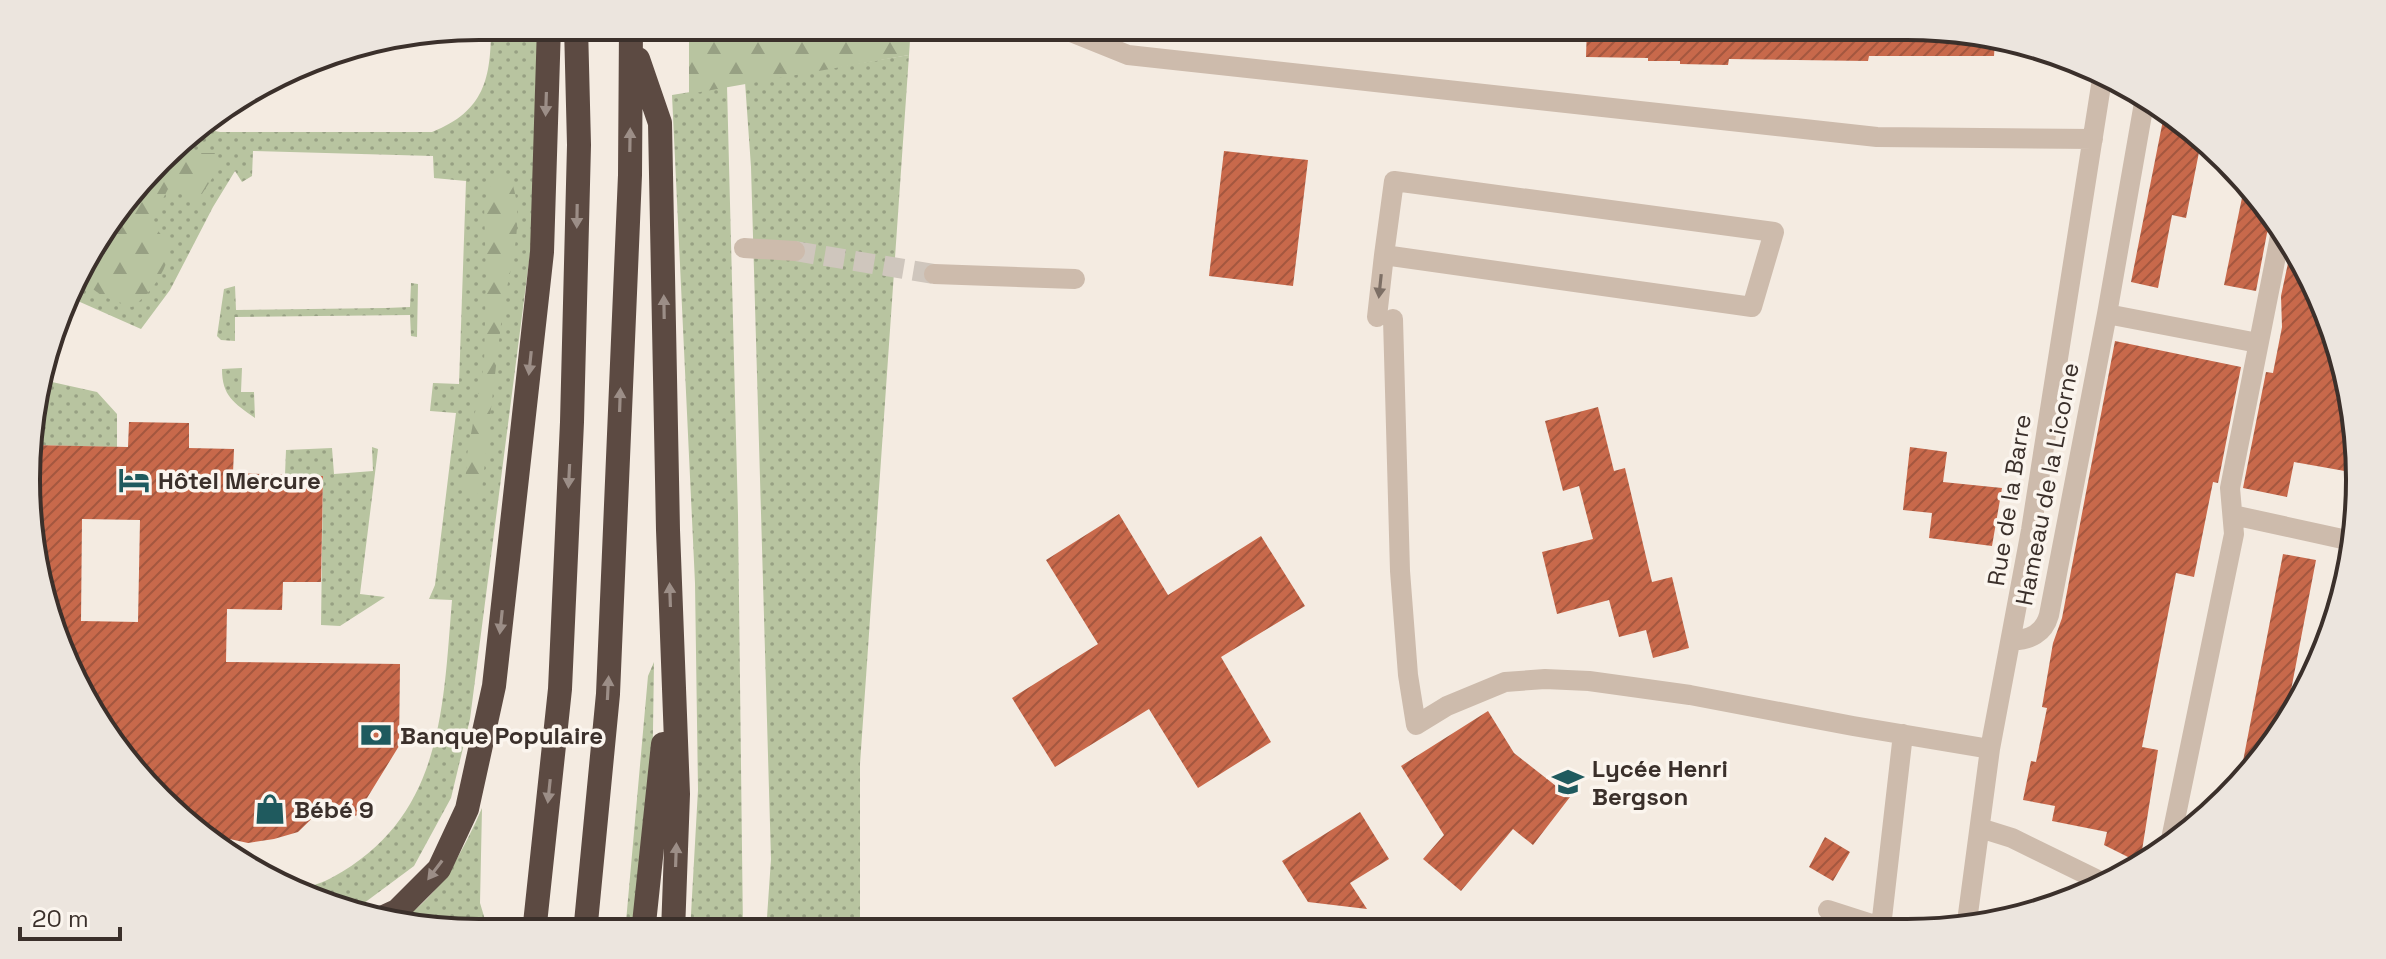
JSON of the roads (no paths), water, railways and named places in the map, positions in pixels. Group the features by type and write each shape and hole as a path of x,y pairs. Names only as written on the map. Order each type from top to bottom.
{"highway":[{"path":"396,911 439,869 467,809 494,686 542,252 549,40"},
{"path":"535,919 560,689 572,422 579,145 576,40"},
{"path":"586,919 608,694 630,175 631,40"},
{"path":"633,40 660,123 672,663 678,794 673,919"},
{"path":"645,919 672,663"}],"street":[{"path":"1091,40 1128,55 1815,131 1877,137 2093,139"},
{"name":"Rue de la Barre","path":"1968,914 1990,749 2011,640 2101,85"},
{"name":"Hameau de la Licorne","path":"2011,640 2036,635 2049,615 2143,109"},
{"path":"1384,255 1752,307 1774,232 1394,181 1384,255 1385,318 1400,571 1408,675 1416,725 1447,706 1505,682 1545,679 1589,681 1690,695 1990,749"},
{"path":"2173,829 2234,534 2230,488 2278,245"},
{"path":"744,248 795,251"},
{"path":"934,274 1075,279"},
{"path":"2107,314 2258,343"},
{"path":"2233,515 2342,539"},
{"path":"1882,919 1903,734"},
{"path":"1980,828 2012,838 2093,878"},
{"path":"1828,910 1856,919"}],"tunnel":[{"path":"795,251 934,274"}],"place":[{"name":"Hôtel Mercure","path":"134,480"},
{"name":"Banque Populaire","path":"376,735"},
{"name":"Lycée Henri Bergson","path":"1568,782"},
{"name":"Bébé 9","path":"270,809"}]}
